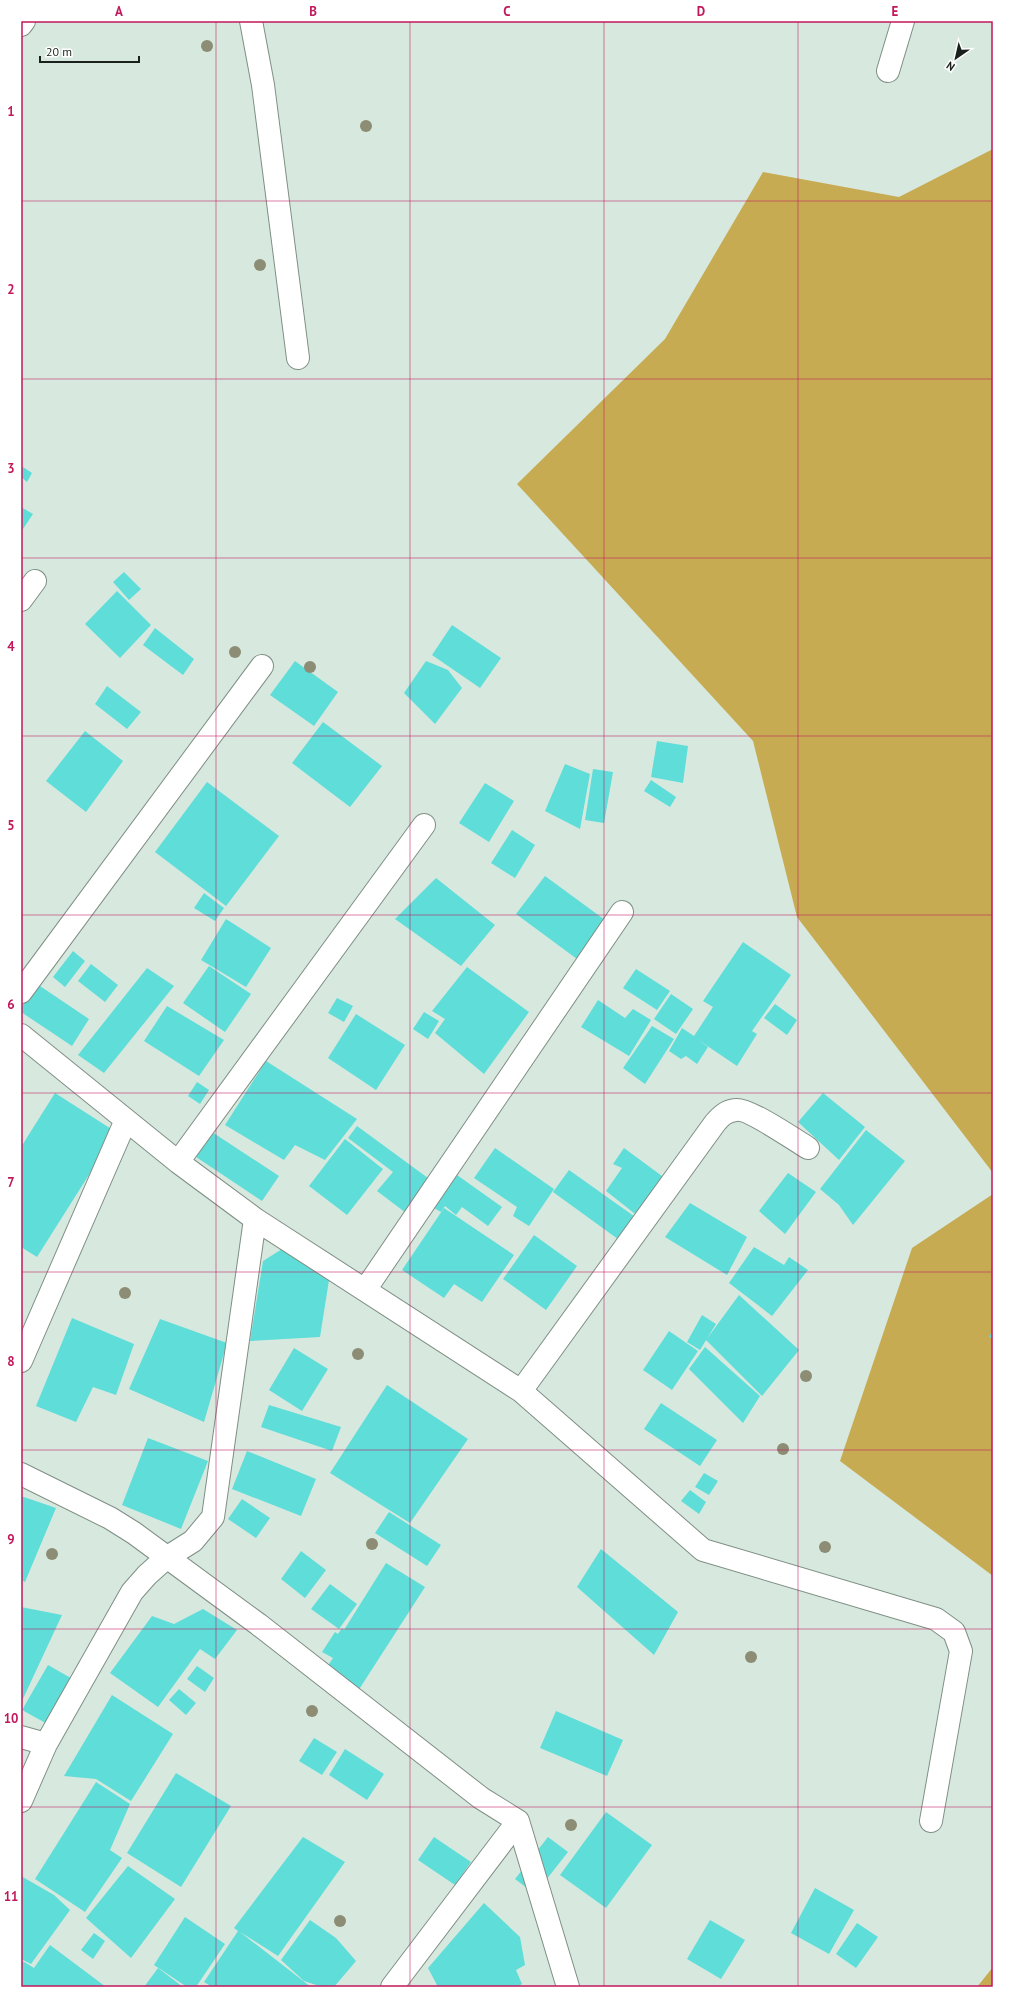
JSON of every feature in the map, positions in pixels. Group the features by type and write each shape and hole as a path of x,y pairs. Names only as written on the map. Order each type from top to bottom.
{"street":[{"path":"21,25 24,21"},
{"path":"251,21 263,84 298,358"},
{"path":"888,71 903,21"},
{"path":"21,600 35,581"},
{"path":"21,992 262,666"},
{"path":"178,1162 424,825"},
{"path":"365,1290 622,912"},
{"path":"21,1035 178,1162 255,1218 521,1391 703,1550 936,1619 954,1632 961,1651 931,1821"},
{"path":"521,1391 715,1123 725,1113 737,1109 751,1114 808,1148"},
{"path":"21,1360 126,1120"},
{"path":"21,1801 46,1744 132,1592 147,1575 166,1558 192,1541 212,1517 255,1218"},
{"path":"21,1474 110,1518 134,1533 166,1558 258,1624 481,1798 518,1820 568,1987"},
{"path":"21,1738 46,1744"},
{"path":"392,1987 518,1820"}],"shaded area":[{"path":"993,149 993,1173 797,917 753,741 517,484 665,339 763,172 899,197"},
{"path":"993,1194 993,1576 840,1461 912,1248"},
{"path":"993,1967 993,1987 977,1987"}],"building":[{"path":"23,467 32,473 27,482 21,477 21,470"},
{"path":"21,507 33,514 21,532"},
{"path":"124,572 141,589 129,600 113,582"},
{"path":"117,591 151,625 120,658 85,624"},
{"path":"452,625 501,658 480,688 432,655"},
{"path":"155,628 194,659 183,675 143,645"},
{"path":"295,661 338,692 314,726 270,695"},
{"path":"426,661 448,670 462,688 435,724 404,693"},
{"path":"107,686 141,712 127,729 95,704"},
{"path":"323,722 382,766 350,807 292,763"},
{"path":"85,731 123,761 86,812 46,781"},
{"path":"657,741 688,746 683,783 651,777"},
{"path":"565,764 590,774 580,829 545,811"},
{"path":"593,769 613,772 604,823 585,820"},
{"path":"651,780 676,797 670,807 644,791"},
{"path":"207,782 279,836 226,906 155,852"},
{"path":"485,783 514,801 489,842 459,823"},
{"path":"512,830 535,845 515,878 491,863"},
{"path":"545,876 605,920 577,959 516,914"},
{"path":"436,878 495,925 461,966 395,919"},
{"path":"204,893 224,908 215,921 194,908"},
{"path":"226,919 271,948 246,987 201,960"},
{"path":"743,942 791,975 752,1031 757,1034 737,1066 697,1039 708,1047 697,1064 686,1056 681,1059 669,1051 682,1028 694,1036 713,1007 703,1001"},
{"path":"73,951 85,961 65,987 53,977"},
{"path":"91,964 118,985 105,1002 78,981"},
{"path":"209,966 251,994 225,1032 183,1003"},
{"path":"467,967 529,1012 484,1074 435,1033 445,1019 432,1011"},
{"path":"147,968 174,986 104,1073 78,1055"},
{"path":"636,969 670,991 657,1010 623,988"},
{"path":"37,984 89,1019 72,1046 21,1012 21,1007"},
{"path":"671,994 693,1009 676,1034 654,1019"},
{"path":"337,998 353,1006 344,1022 328,1013"},
{"path":"598,1000 625,1018 633,1009 651,1020 629,1056 581,1027"},
{"path":"775,1004 797,1020 787,1035 764,1018"},
{"path":"167,1006 224,1040 199,1076 144,1041"},
{"path":"424,1012 439,1021 428,1039 413,1029"},
{"path":"356,1014 405,1045 376,1090 328,1058"},
{"path":"652,1026 674,1039 645,1084 623,1068"},
{"path":"266,1061 357,1119 325,1160 295,1145 284,1160 225,1125"},
{"path":"197,1082 209,1090 200,1104 188,1096"},
{"path":"55,1093 116,1132 37,1257 21,1247 21,1147"},
{"path":"823,1093 865,1127 839,1160 798,1122"},
{"path":"357,1126 432,1181 406,1213 377,1191 393,1172 348,1138"},
{"path":"866,1130 905,1161 853,1225 839,1205 820,1189"},
{"path":"212,1132 279,1176 262,1201 196,1157"},
{"path":"345,1139 383,1169 347,1215 309,1186"},
{"path":"495,1148 554,1189 529,1226 513,1216 517,1207 474,1178"},
{"path":"624,1148 666,1179 639,1217 606,1191 622,1168 613,1164"},
{"path":"569,1170 638,1219 622,1242 553,1192"},
{"path":"788,1173 816,1192 785,1234 759,1211"},
{"path":"457,1175 502,1207 488,1226 462,1207 456,1215 445,1206 441,1212 434,1208"},
{"path":"690,1203 747,1237 727,1275 665,1237"},
{"path":"444,1208 514,1255 482,1302 454,1284 444,1298 402,1270"},
{"path":"534,1235 577,1266 546,1310 503,1279"},
{"path":"301,1237 333,1255 320,1337 250,1341 263,1261"},
{"path":"754,1247 784,1265 789,1257 808,1270 772,1316 729,1283"},
{"path":"739,1295 799,1350 762,1396 706,1340"},
{"path":"702,1315 716,1324 700,1350 687,1342"},
{"path":"72,1318 134,1344 116,1395 93,1387 76,1422 36,1406"},
{"path":"160,1319 227,1343 204,1422 129,1389"},
{"path":"993,1330 993,1339 989,1337"},
{"path":"669,1331 698,1351 672,1390 643,1370"},
{"path":"705,1347 760,1396 743,1423 689,1369"},
{"path":"294,1348 328,1369 302,1411 269,1390"},
{"path":"387,1385 468,1439 410,1523 330,1473"},
{"path":"661,1403 717,1440 700,1466 644,1429"},
{"path":"269,1405 341,1427 332,1451 261,1427"},
{"path":"148,1438 208,1461 181,1529 122,1505"},
{"path":"247,1451 316,1479 301,1516 232,1489"},
{"path":"704,1473 718,1481 709,1495 695,1487"},
{"path":"690,1490 706,1502 699,1514 681,1501"},
{"path":"21,1496 56,1508 25,1582 21,1580"},
{"path":"242,1499 270,1518 256,1538 228,1519"},
{"path":"389,1512 441,1545 427,1566 375,1533"},
{"path":"601,1549 678,1612 654,1655 577,1587"},
{"path":"301,1551 326,1570 305,1598 281,1579"},
{"path":"386,1563 425,1587 358,1691 325,1670 333,1658 322,1652 335,1632 338,1634 342,1628 344,1630"},
{"path":"330,1584 357,1604 339,1629 311,1609"},
{"path":"21,1607 62,1615 21,1703"},
{"path":"203,1609 237,1630 215,1659 200,1649 158,1707 110,1673 152,1616 174,1624"},
{"path":"48,1665 76,1681 51,1726 22,1710"},
{"path":"197,1666 214,1678 205,1692 187,1679"},
{"path":"179,1689 196,1703 186,1715 169,1700"},
{"path":"112,1695 173,1734 131,1801 96,1779 64,1776"},
{"path":"556,1711 623,1740 607,1776 540,1748"},
{"path":"314,1738 337,1752 322,1775 299,1761"},
{"path":"345,1749 384,1774 367,1800 329,1775"},
{"path":"176,1773 231,1806 181,1887 127,1853"},
{"path":"96,1782 130,1804 110,1850 122,1858 85,1912 35,1879"},
{"path":"606,1812 652,1845 606,1908 560,1875"},
{"path":"303,1837 345,1862 278,1956 240,1932 311,1987 212,1987 204,1982 238,1931 234,1928"},
{"path":"434,1837 471,1862 455,1885 418,1860"},
{"path":"548,1837 568,1852 535,1894 515,1879"},
{"path":"128,1866 175,1899 131,1958 86,1918"},
{"path":"21,1876 54,1895 70,1910 31,1964 21,1959"},
{"path":"815,1888 854,1910 829,1954 791,1933"},
{"path":"484,1903 520,1937 525,1965 516,1970 522,1984 517,1987 438,1987 428,1968"},
{"path":"185,1917 225,1944 196,1987 187,1987 154,1965"},
{"path":"310,1920 336,1938 356,1961 334,1987 322,1987 304,1981 281,1960"},
{"path":"710,1920 745,1940 721,1979 687,1959"},
{"path":"857,1923 878,1937 856,1968 836,1954"},
{"path":"94,1933 105,1941 93,1959 81,1950"},
{"path":"50,1945 106,1987 21,1987 21,1960 34,1968"},
{"path":"158,1968 183,1987 144,1987"}]}
